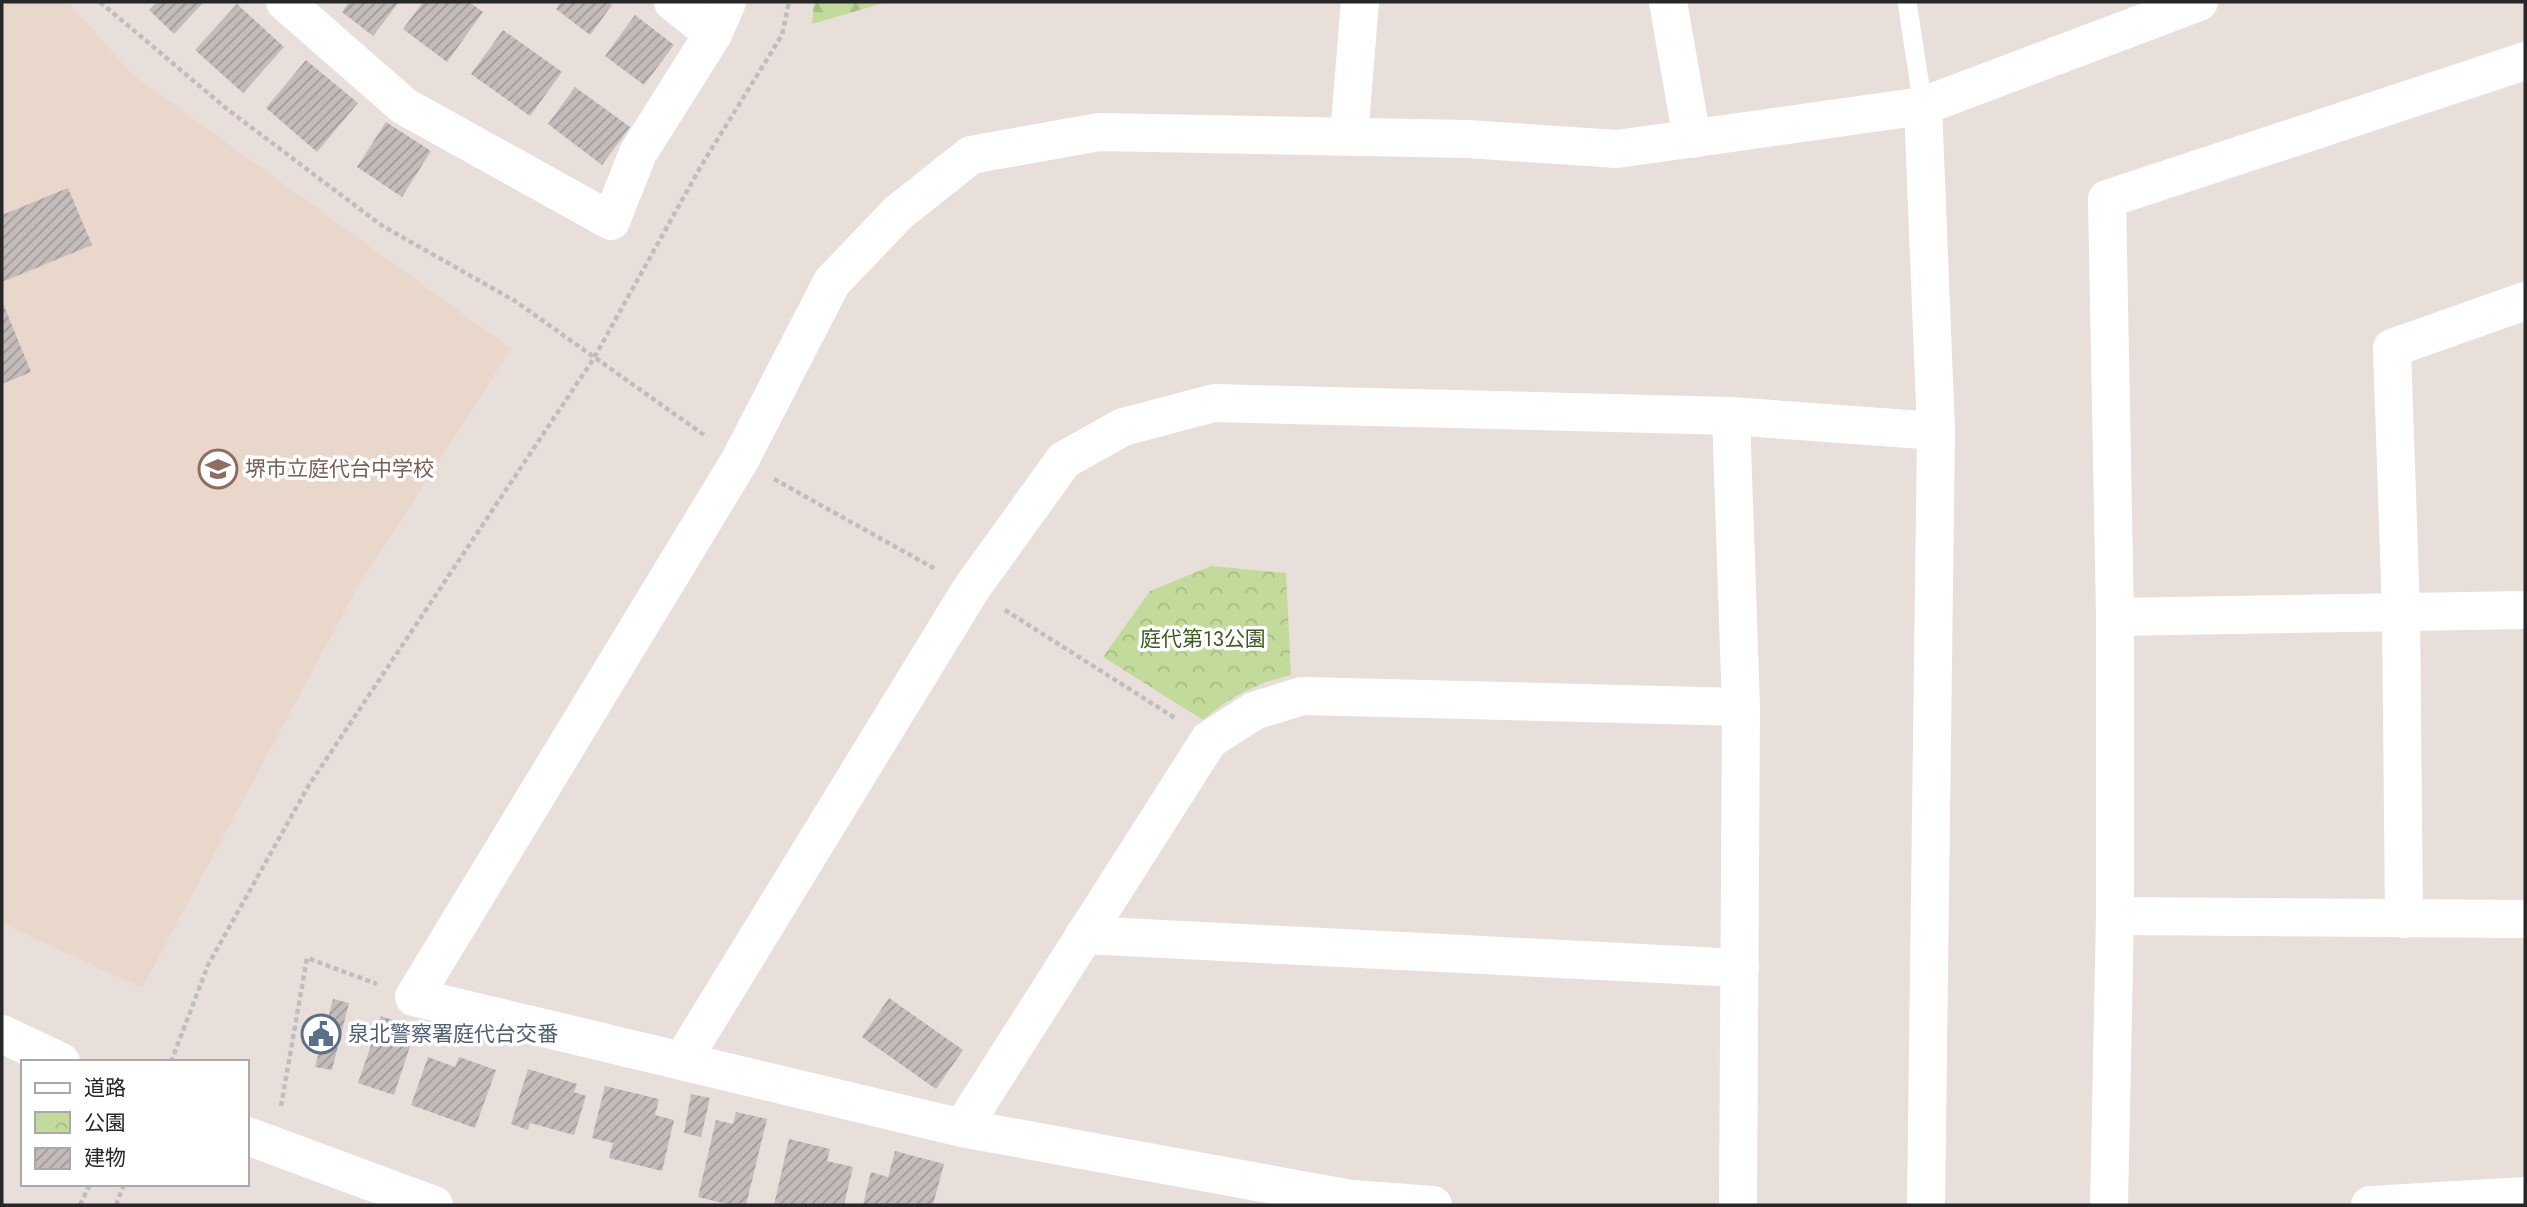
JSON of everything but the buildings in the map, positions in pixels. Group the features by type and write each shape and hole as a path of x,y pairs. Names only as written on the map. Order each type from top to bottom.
{"street":[{"path":"285,2 404,106 611,221 638,153 720,18 673,2"},
{"path":"1349,136 1360,2"},
{"path":"1668,2 1692,139"},
{"path":"1433,1205 1351,1199 962,1128 414,997 740,460 832,282 899,212 971,155 1099,132 1468,139 1617,149 1923,106 2199,2"},
{"path":"2109,1205 2115,916 2115,617 2107,199 2525,61"},
{"path":"1923,106 1936,431 1926,1205"},
{"path":"2404,919 2401,612 2392,348 2525,301"},
{"path":"682,1061 971,589 1065,460 1122,427 1214,403 1731,416 1936,431"},
{"path":"1731,416 1741,707 1738,1205"},
{"path":"2115,617 2525,610"},
{"path":"962,1128 1209,740 1254,711 1302,695 1741,707"},
{"path":"2115,916 2525,919"},
{"path":"1084,935 1740,968"},
{"path":"2,1034 57,1060"},
{"path":"260,1141 433,1205"},
{"path":"2370,1205 2525,1196"}],"lane":[{"path":"1907,2 1923,106"}],"path":[{"path":"100,2 227,109 381,225 515,301 740,460"},
{"path":"172,1060 208,965 309,786 594,358 701,166 782,35 789,2"},
{"path":"260,1141 307,957 414,997"},
{"path":"80,1205 89,1186"},
{"path":"116,1205 123,1186"}],"shaded area":[{"name":"堺市立庭代台中学校","path":"2,2 68,2 132,74 511,349 356,590 142,988 2,923"}],"green space":[{"path":"814,2 887,2 812,24"},
{"name":"庭代第13公園","path":"1211,566 1286,573 1291,675 1244,692 1203,720 1103,657 1150,591"}],"place":[{"name":"堺市立庭代台中学校","path":"218,469"},
{"name":"泉北警察署庭代台交番","path":"321,1034"}]}
